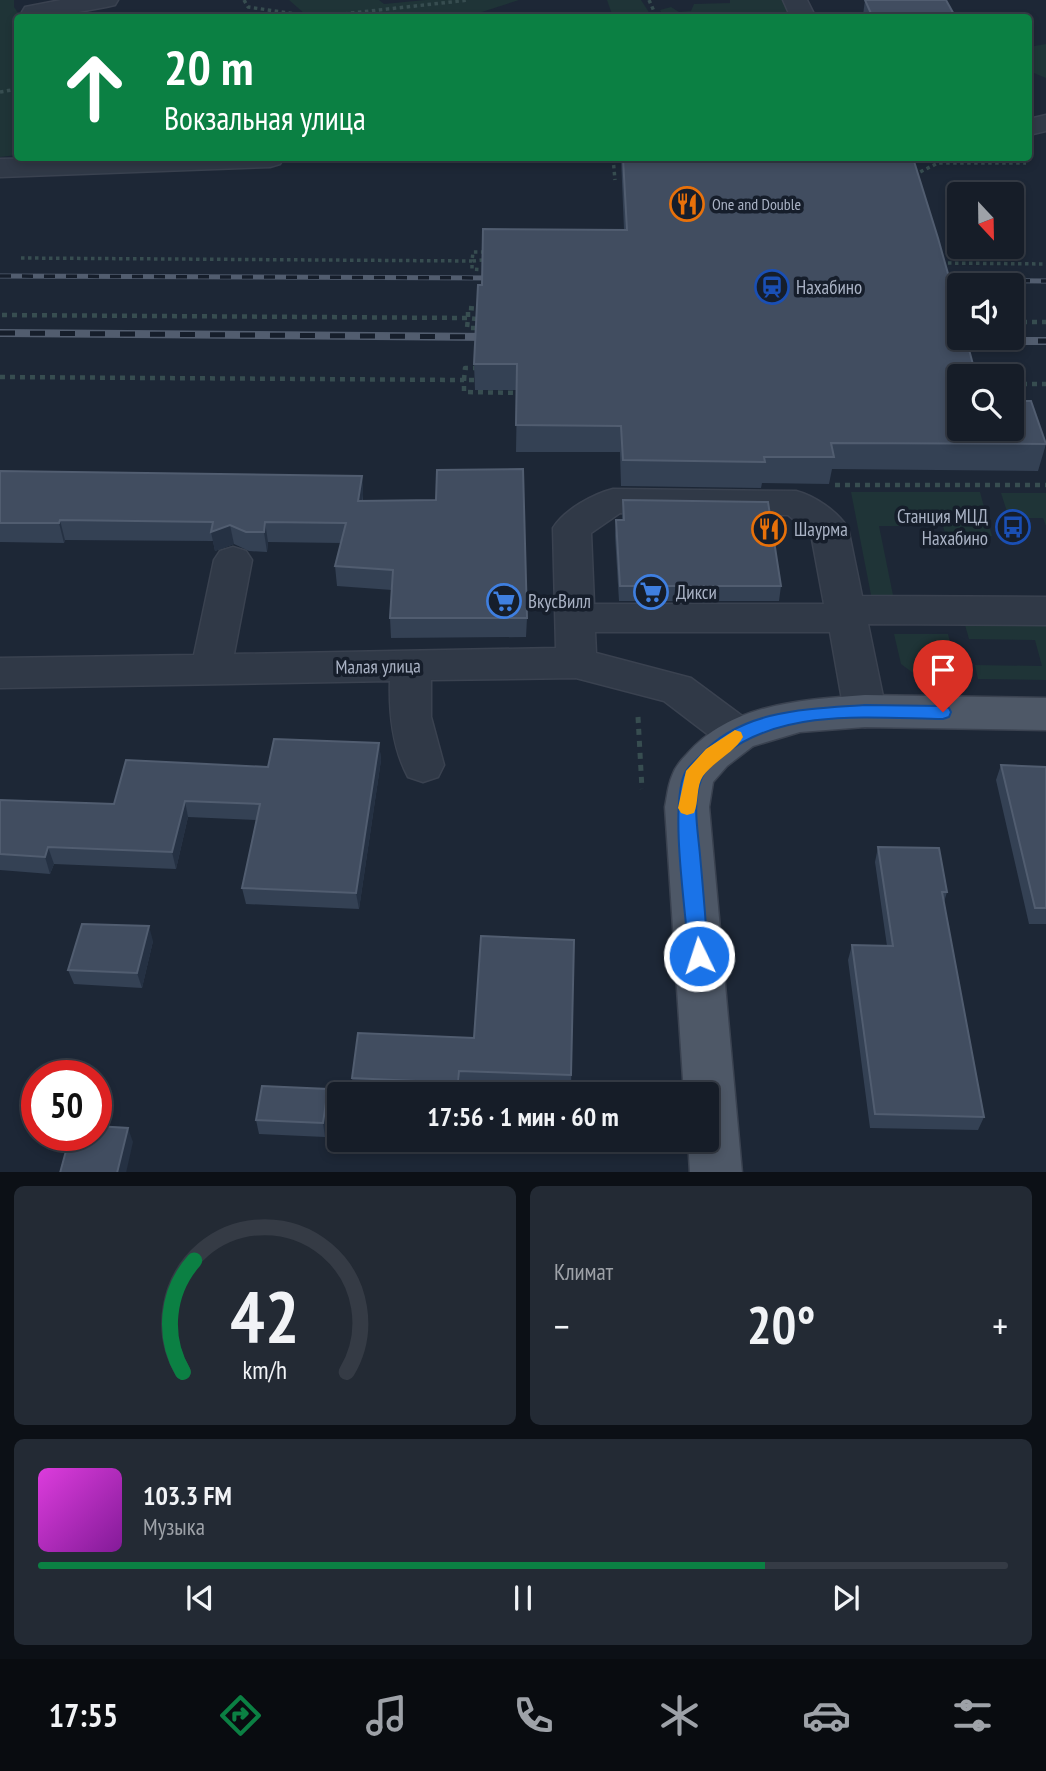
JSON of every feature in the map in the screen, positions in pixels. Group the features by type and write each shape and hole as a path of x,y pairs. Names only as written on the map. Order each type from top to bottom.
{"main road":[{"path":"716,1172 687,807 692,776 712,754 738,735 766,723 800,716 865,711 1046,714"}],"street":[{"path":"33,10 106,0"},
{"path":"0,168 80,161"},
{"path":"576,663 572,528 613,501 796,503 829,528 865,711"},
{"path":"212,669 215,642 233,559"},
{"path":"575,618 1046,611"},
{"name":"Малая улица","path":"0,673 576,663 677,689 738,735"},
{"path":"411,666 410,717 423,765"}],"path":[{"path":"244,0 248,7 295,14"},
{"path":"342,14 469,0"},
{"path":"614,161 615,180"},
{"path":"910,177 938,163 1026,163"},
{"path":"499,270 472,270 472,261 473,251 500,252"},
{"path":"942,255 947,273"},
{"path":"21,258 483,260"},
{"path":"933,264 1046,264"},
{"path":"494,328 467,328 468,308 495,309"},
{"path":"2,315 477,318"},
{"path":"1024,322 1046,322"},
{"path":"479,368 465,368 464,392 530,393"},
{"path":"0,377 474,380"},
{"path":"1024,384 1046,384"},
{"path":"796,503 838,484 1046,485"}],"green space":[{"path":"0,0 14,0 14,7 19,14 14,14 14,155 0,157"},
{"path":"289,0 379,0 384,4 425,0 519,0 475,14 305,14"},
{"path":"607,0 641,0 650,14 612,14"},
{"path":"730,0 785,0 804,14 662,14 660,10 671,7 679,12 691,11 694,4 730,3"},
{"path":"1046,44 1046,78 1032,72 1032,46"},
{"path":"851,492 980,492 992,536 946,536 943,526 879,526 894,600 872,600"},
{"path":"1001,493 1046,493 1046,526 1043,518 1009,518"},
{"path":"965,625 1046,626 1046,680 978,679 975,665 1042,666 1035,640 969,639"},
{"path":"894,634 948,634 959,678 920,678 901,664"}],"building":[{"path":"865,0 946,0 954,14 871,14"},
{"path":"623,161 914,161 948,273 947,350 969,350 973,364 947,364 947,441 1024,441 1024,401 1031,401 1046,444 831,443 834,457 764,457 765,462 623,460 621,426 516,425 517,364 474,364 478,285 482,285 483,229 627,230"},
{"path":"523,469 527,618 390,618 393,570 335,566 346,523 265,522 264,532 246,532 230,525 211,532 213,522 60,520 59,523 0,523 0,471 362,476 358,501 436,500 437,470"},
{"path":"623,500 768,502 781,586 620,586 616,520 624,520"},
{"path":"274,739 379,743 356,893 242,888 260,804 185,801 172,852 48,847 45,857 0,854 0,800 114,804 126,760 268,767"},
{"path":"1001,765 1046,767 1046,908 1035,908"},
{"path":"878,847 939,848 947,892 942,892 984,1117 875,1114 852,945 893,946"},
{"path":"82,924 149,926 137,973 68,970"},
{"path":"481,936 574,940 571,1075 459,1071 458,1082 352,1078 358,1033 474,1038"},
{"path":"262,1086 327,1089 323,1123 256,1120"},
{"path":"112,1127 128,1128 117,1172 60,1172 66,1151 112,1151"}],"railway":[{"path":"0,276 500,278"},
{"path":"931,280 1046,281"},
{"path":"0,333 493,337"},
{"path":"1024,341 1046,341"}],"slow traffic":[{"path":"687,808 692,776 712,754 735,737"}],"place":[{"name":"One and Double","path":"687,204"},
{"name":"Нахабино","path":"772,287"},
{"name":"Станция МЦД Нахабино","path":"1013,527"},
{"name":"Шаурма","path":"769,529"},
{"name":"Дикси","path":"651,592"},
{"name":"ВкусВилл","path":"504,601"}],"route":[{"path":"699,956 687,807 692,776 712,754 738,735 766,723 800,716 865,711 943,712"}]}
